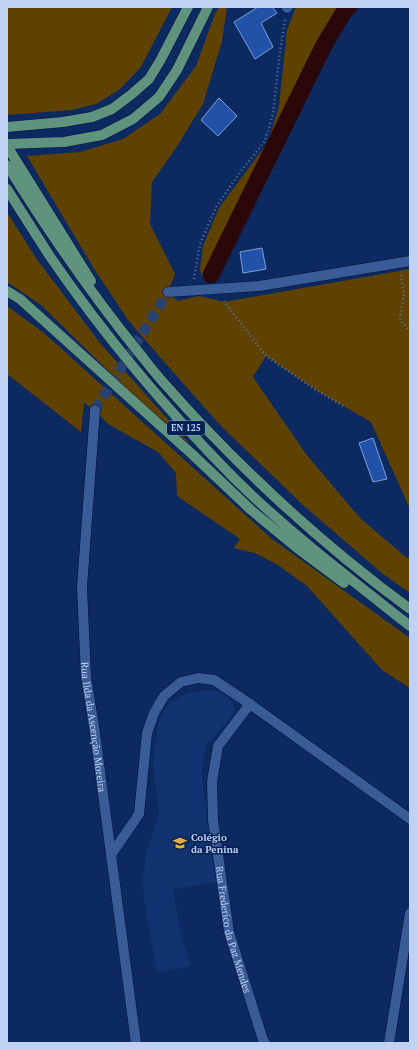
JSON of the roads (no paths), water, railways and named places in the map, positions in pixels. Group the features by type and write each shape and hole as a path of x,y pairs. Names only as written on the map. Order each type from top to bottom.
{"main road":[{"path":"7,127 63,122 92,117 112,109 132,94 148,79 160,61 188,7"},
{"path":"7,145 64,142 102,135 133,119 159,97 177,70 208,7"},
{"name":"EN 125","path":"7,145 28,190 78,273 130,342 162,381 247,470 286,507 328,544 410,609"},
{"name":"EN 125","path":"7,165 28,190"},
{"name":"EN 125","path":"7,189 49,255 88,310 131,364 174,414 233,476 284,524 339,571 410,626"},
{"path":"7,292 20,300 130,398 251,510 297,548 358,593 410,626"}],"street":[{"path":"168,292 225,289 274,284 410,261"},
{"name":"Rua Ilda da Ascenção Moreira","path":"95,410 82,588 86,677 112,855 136,1043"},
{"path":"112,855 139,814 147,733 154,712 164,696 181,682 198,678 214,680 250,704 410,819"},
{"name":"Rua Frederico da Paz Mendes","path":"250,704 218,746 212,782 213,820 229,932 265,1043"},
{"path":"389,1043 410,913"}],"waterway":[{"path":"211,275 323,47 345,10 349,7"}],"tunnel":[{"path":"95,410 168,292"}],"place":[{"name":"Colégio da Penina","path":"180,843"}]}
